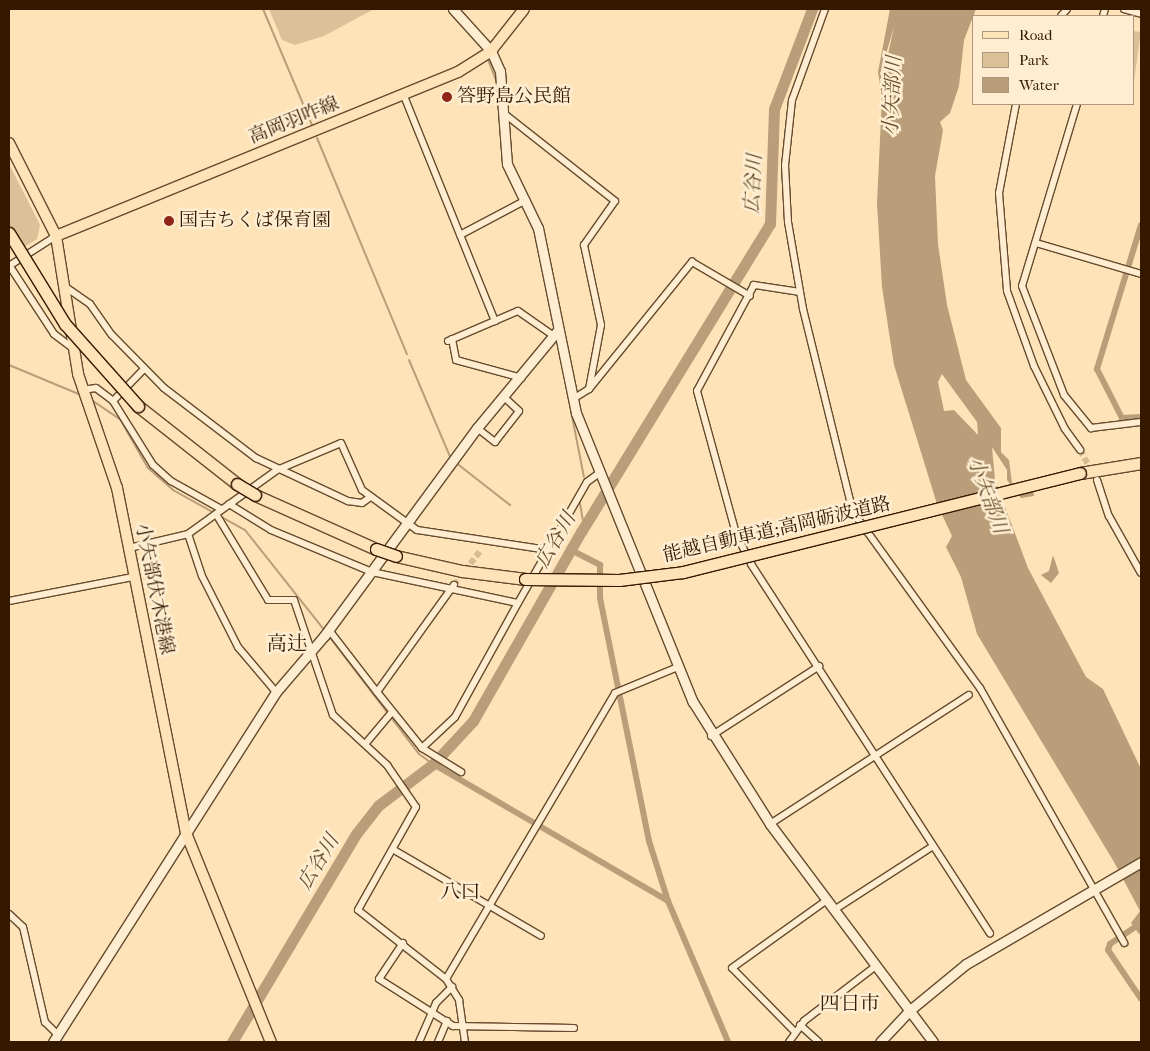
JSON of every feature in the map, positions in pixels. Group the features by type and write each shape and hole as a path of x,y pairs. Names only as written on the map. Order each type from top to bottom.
{"highway":[{"name":"能越自動車道;高岡砺波道路","path":"9,234 65,324 138,406 237,484 255,495 376,549 396,556 462,571 525,579 619,580 684,572 1080,473 1141,463"}],"main road":[{"name":"高岡羽咋線","path":"56,236 404,96 458,72 491,51 524,9"},
{"name":"小矢部伏木港線","path":"9,144 12,156 56,236 67,288 74,349 83,394 110,463 186,833 271,1042"}],"street":[{"path":"453,9 491,51 505,88 507,164 523,201 538,228 556,333 573,399 600,477 678,666 711,736 770,824 933,1042"},
{"path":"825,9 801,67 787,130 788,222 800,292 853,512 980,688 1124,943"},
{"path":"1124,9 1141,14"},
{"path":"404,96 495,321"},
{"path":"1016,105 999,193 1007,291 1034,366 1065,429 1080,450"},
{"path":"1077,105 1022,286 1064,395 1091,428 1141,422"},
{"path":"506,115 616,201 584,245 602,325 589,390"},
{"path":"460,235 523,201"},
{"path":"56,236 9,265 54,334 74,349"},
{"path":"1036,243 1141,274"},
{"path":"573,399 589,390 692,262 750,296"},
{"path":"800,292 754,285 750,296 697,391 736,534 874,756 990,934"},
{"path":"67,288 90,304 144,369 195,416 277,470 348,501 362,503 369,498"},
{"path":"522,378 456,360 450,340 518,311 556,333"},
{"path":"9,914 23,927 45,1022 55,1038 276,692 327,633 476,428 522,378 556,333"},
{"path":"113,400 144,369"},
{"path":"83,394 96,388 113,400 153,465 171,481 218,512 268,600 294,600 313,651 333,715 366,743 416,806 394,850 358,910 403,943 452,986 463,1023 465,1042"},
{"path":"476,428 495,442 520,411 504,397"},
{"path":"128,548 188,534 277,470 341,442 355,478 369,498 417,530 486,543 548,550"},
{"path":"422,748 455,717 587,482 600,477"},
{"path":"1097,480 1109,516 1141,573"},
{"path":"229,504 271,530 372,572 518,603"},
{"path":"188,534 202,576 238,647 276,692"},
{"path":"481,550 486,543"},
{"path":"9,601 133,577"},
{"path":"377,692 452,588"},
{"path":"327,633 377,692 389,714 422,748 461,772"},
{"path":"446,979 615,693 678,666"},
{"path":"711,736 819,666"},
{"path":"770,824 969,695"},
{"path":"366,743 389,714"},
{"path":"834,910 933,846"},
{"path":"394,850 542,936"},
{"path":"880,1042 910,1010 966,964 1141,862"},
{"path":"794,1031 732,968 827,900"},
{"path":"403,943 379,979 453,1026 463,1023 574,1028"},
{"path":"789,1042 794,1031 800,1025 876,966"},
{"path":"419,1042 436,1003 452,986"},
{"path":"438,1042 447,1021"},
{"path":"800,1025 818,1042"}],"green space":[{"path":"269,9 374,9 324,36 295,45 282,40"},
{"path":"1135,31 1141,32 1135,74"},
{"path":"9,164 40,225 37,239 21,249 9,225"}],"water":[{"name":"小矢部川","path":"890,9 976,9 972,15 964,40 959,86 950,113 940,122 943,130 935,176 938,244 947,305 966,380 1001,428 1001,452 1009,460 1012,483 1023,494 1033,485 1034,496 1021,498 1007,480 1007,470 992,447 995,480 1028,568 1086,677 1103,689 1141,769 1141,933 1139,934 1131,923 1140,911 1114,862 977,634 961,577 946,547 952,536 937,504 894,365 882,287 877,203 882,97 878,72","holes":["894,27 887,59 885,84 880,74","942,374 977,422 978,435 954,410 944,411 938,382"]},
{"path":"1053,555 1059,573 1051,583 1041,575 1049,571"}],"waterway":[{"path":"263,9 312,125"},
{"name":"広谷川","path":"232,1042 356,834 379,805 433,764 473,721 581,532 770,224 774,109 812,9"},
{"path":"487,57 497,83"},
{"path":"317,138 407,354"},
{"path":"506,172 516,192"},
{"path":"1141,225 1097,369 1122,418 1141,417"},
{"path":"559,350 567,389"},
{"path":"409,360 451,459"},
{"path":"9,365 81,395"},
{"path":"90,399 120,419 148,468 173,490 245,530 325,631"},
{"path":"571,411 584,477"},
{"path":"455,462 510,505"},
{"path":"579,498 584,526"},
{"path":"571,550 600,565 600,598 649,841 668,901 728,1042"},
{"path":"328,635 419,754 433,764"},
{"path":"433,764 668,901"},
{"path":"1141,923 1110,944 1108,950 1141,999"}],"tunnel":[{"path":"1080,450 1093,473"},
{"path":"454,585 481,550"}],"place":[{"name":"答野島公民館","path":"447,97"},
{"name":"国吉ちくば保育園","path":"169,221"}],"district":[{"name":"高辻","path":"287,643"},
{"name":"八口","path":"460,891"},
{"name":"四日市","path":"850,1003"}]}
